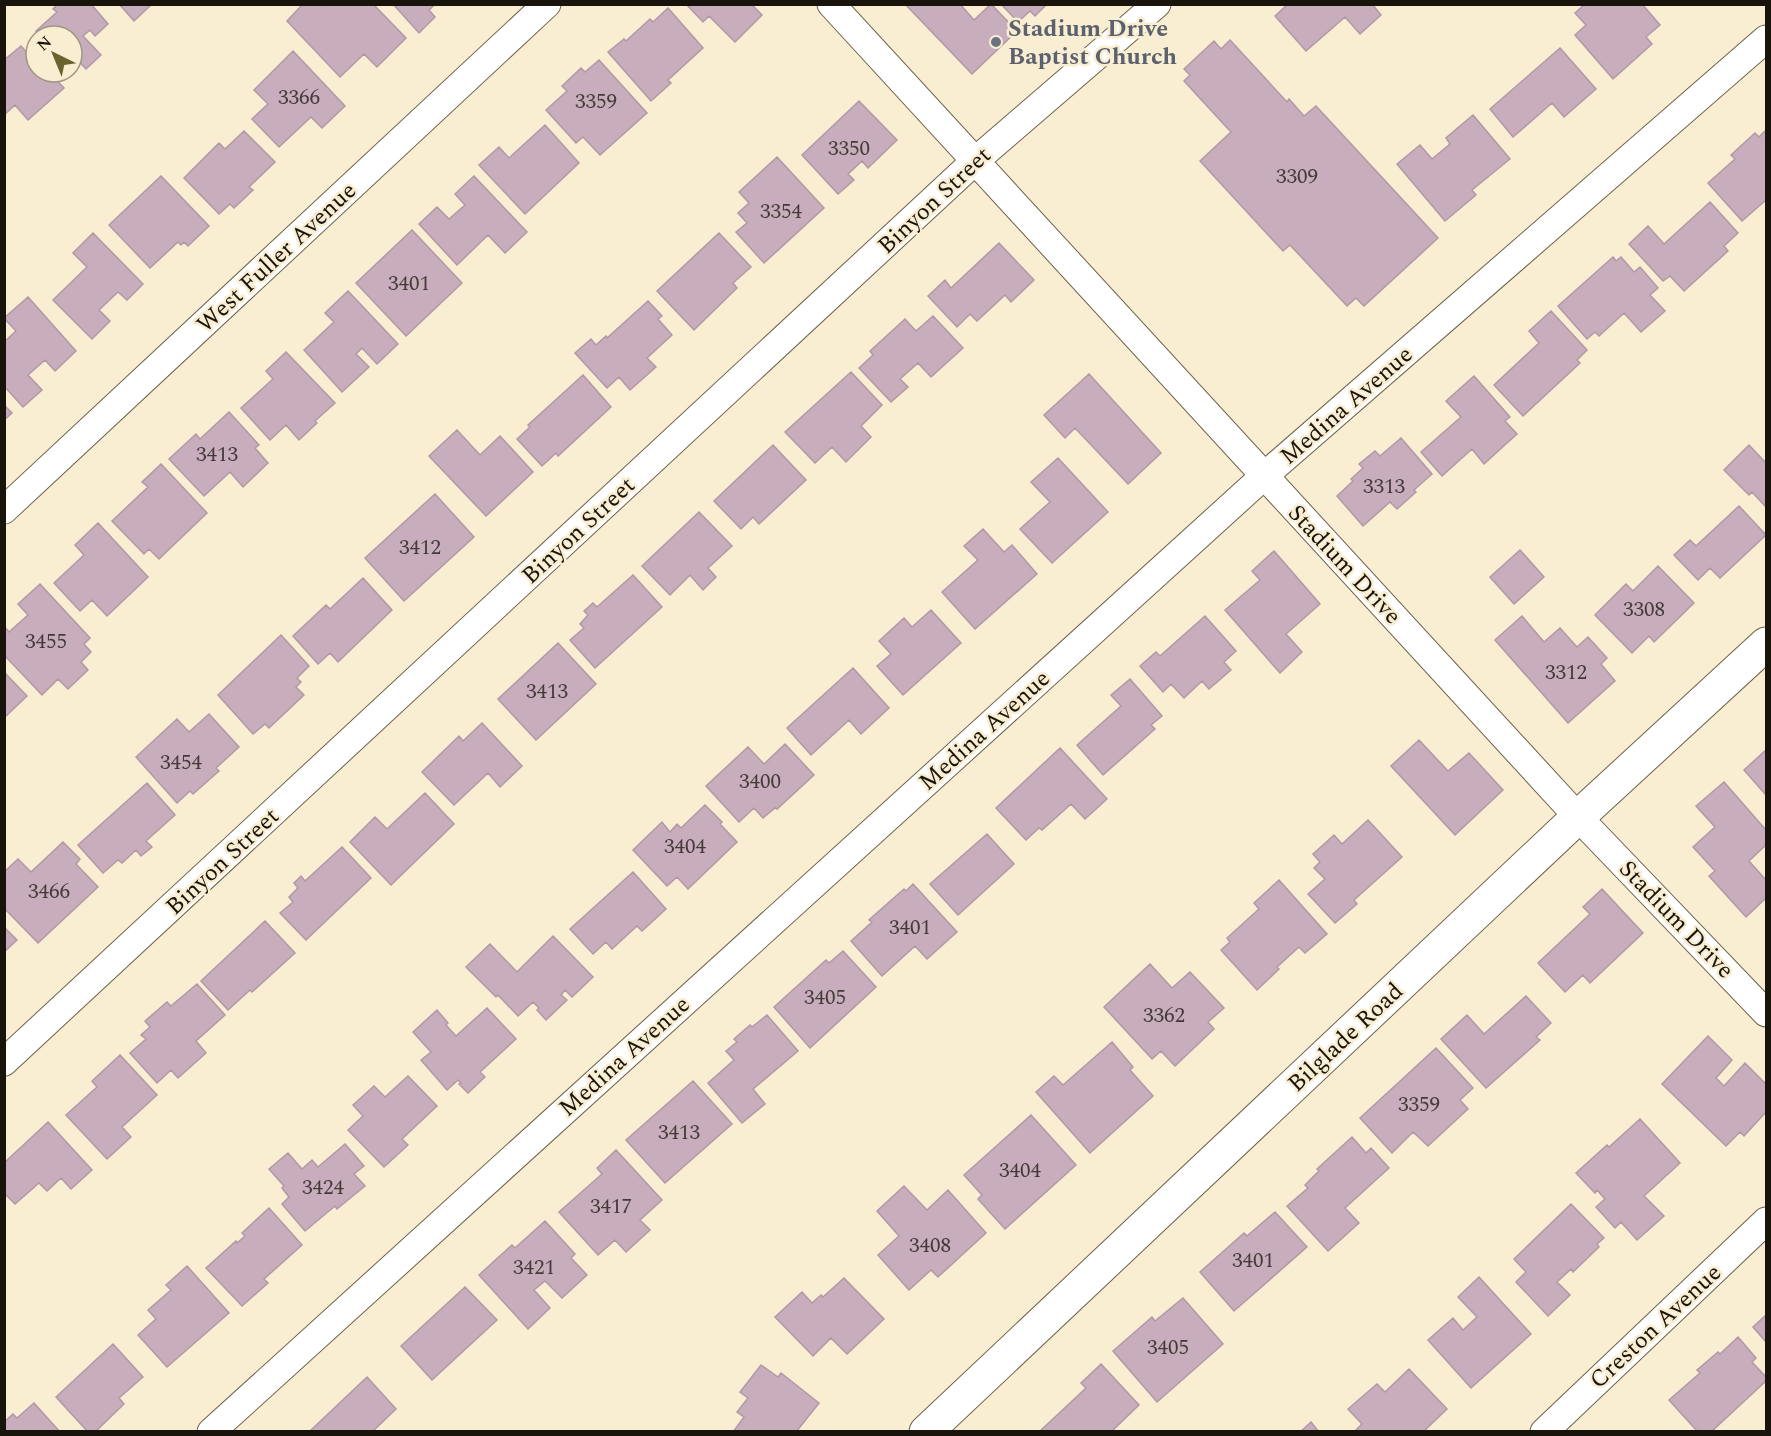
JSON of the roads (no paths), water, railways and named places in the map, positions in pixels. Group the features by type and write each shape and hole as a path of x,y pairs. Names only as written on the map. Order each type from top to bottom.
{"street":[{"name":"West Fuller Avenue","path":"4,510 547,4"},
{"name":"Stadium Drive","path":"831,4 1578,818 1767,1012"},
{"name":"Binyon Street","path":"4,1062 975,161 1157,4"},
{"name":"Medina Avenue","path":"212,1431 1264,476 1767,39"},
{"name":"Bilglade Road","path":"926,1431 1578,818 1767,644"},
{"name":"Creston Avenue","path":"1544,1431 1767,1221"}],"place":[{"name":"Stadium Drive Baptist Church","path":"996,42"}]}
